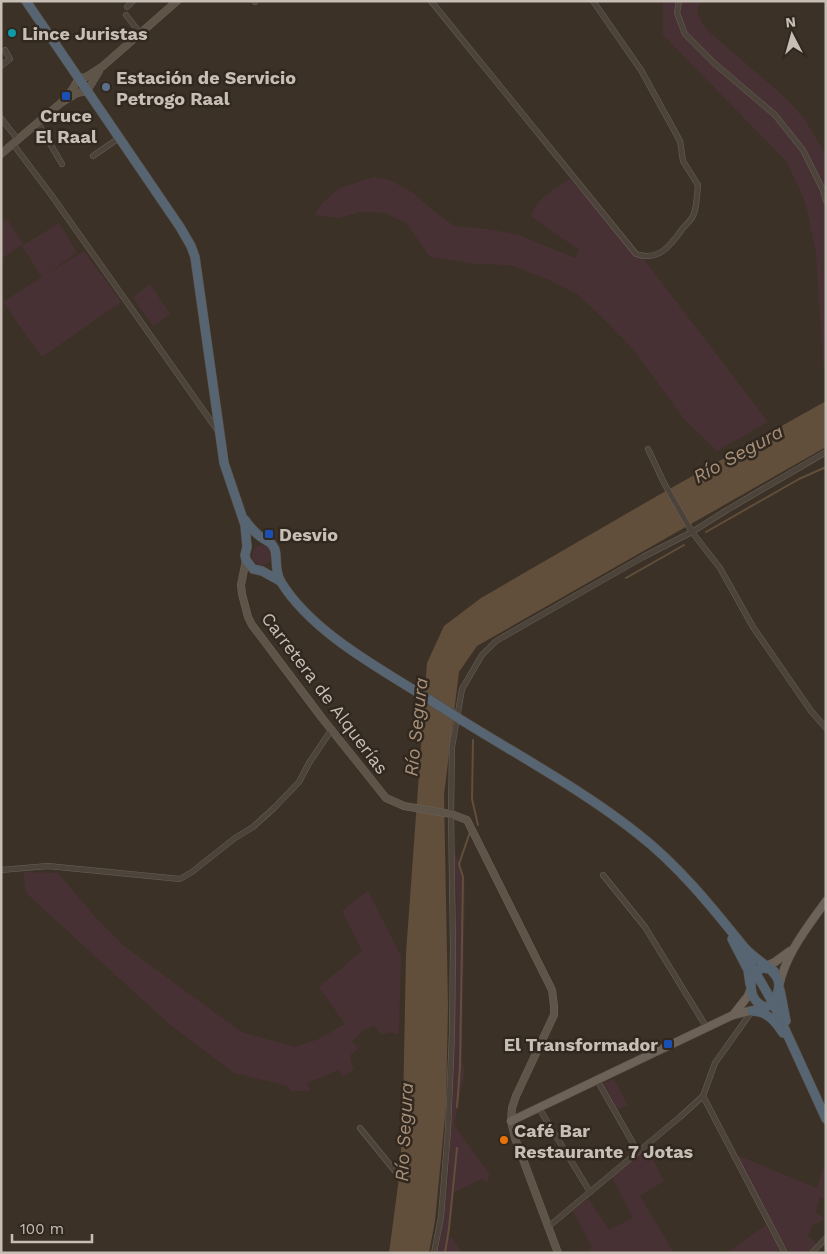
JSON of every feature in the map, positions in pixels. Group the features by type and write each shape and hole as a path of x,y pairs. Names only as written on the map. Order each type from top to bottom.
{"highway":[{"path":"26,1 191,246 195,257 224,463 245,525 246,560 250,566 280,581 308,614 344,646 604,809 638,834 669,861 715,910 752,955 778,977 784,1015 803,1068"},
{"path":"239,509 247,523 275,549 275,562 280,581"},
{"path":"247,547 255,540 265,540"},
{"path":"259,570 270,568 275,562"},
{"path":"715,910 748,970 754,1001 760,1010 780,1029 803,1068"},
{"path":"751,988 753,977 766,967"},
{"path":"766,967 773,1002 826,1119"},
{"path":"760,1010 769,1007 773,1002 779,986"}],"main road":[{"path":"779,986 785,963 793,948 826,901"},
{"path":"766,967 793,948"},
{"path":"734,1015 748,996 751,988"},
{"path":"511,1121 734,1015 760,1010"}],"street":[{"path":"127,7 133,1"},
{"path":"1,154 62,102 80,79 103,66 177,1"},
{"path":"431,1 636,254 646,257 659,254 693,216 698,185 684,161 680,141 641,70 594,1"},
{"path":"679,1 677,13 685,34 714,63 775,115 803,150 823,190 826,201"},
{"path":"126,15 140,34"},
{"path":"1,66 10,59 5,50"},
{"path":"62,102 86,89 103,66"},
{"path":"1,118 52,196 219,434"},
{"path":"38,123 62,164"},
{"path":"93,156 119,138"},
{"path":"648,449 664,483 692,532 720,568 758,634 811,711 826,728"},
{"path":"434,1253 441,1217 448,1130 453,946 452,747 462,689 482,655 496,641 643,557 692,532 826,452"},
{"name":"Carretera de Alquerías","path":"246,560 241,585 244,603 252,626 386,798 397,804 451,814"},
{"path":"242,578 259,570"},
{"path":"1,871 48,866 172,880 180,879 253,827 274,808 299,782 309,763 332,729"},
{"path":"451,814 467,820 552,990 554,1015 516,1096 512,1108 511,1121 518,1148 558,1253"},
{"path":"603,876 645,927 707,1028"},
{"path":"548,1227 703,1096 715,1062 760,1010"},
{"path":"597,1080 638,1152"},
{"path":"703,1096 785,1253"},
{"path":"539,1108 590,1192"},
{"path":"360,1128 395,1171"},
{"path":"812,1253 826,1238"}],"shaded area":[{"path":"663,1 700,1 697,13 706,29 788,100 805,120 826,155 826,373 823,366 816,253 806,204 787,162 663,35"},
{"path":"374,177 392,181 413,193 454,226 487,229 519,235 575,258 579,250 531,216 542,199 570,179 646,262 768,422 717,451 684,419 634,350 577,294 549,280 510,265 477,264 430,257 406,223 385,213 360,212 339,218 314,215 323,202 340,188"},
{"path":"7,219 23,244 1,259 1,223"},
{"path":"59,223 77,252 50,272 84,251 121,302 42,357 3,302 42,277 22,246"},
{"path":"150,284 170,314 153,326 133,297"},
{"path":"262,545 269,548 272,555 269,562 262,565 255,562 252,555 255,548"},
{"path":"453,850 462,870 465,891 462,1063 465,1070 454,1125 490,1175 488,1176 489,1181 486,1182 482,1179 454,1192 449,1238 452,1237 462,1253 438,1253 448,1182 451,1126 452,1001 457,902"},
{"path":"23,872 58,873 98,920 123,945 241,1032 295,1047 319,1039 345,1024 319,987 362,951 342,911 368,891 401,956 399,1033 381,1034 374,1025 365,1030 352,1042 358,1048 351,1054 350,1059 354,1069 344,1076 338,1070 307,1083 310,1091 291,1091 288,1086 234,1073 168,1023 26,893"},
{"path":"614,1079 628,1105 617,1110 602,1084"},
{"path":"648,1151 664,1181 640,1196 674,1253 586,1253 592,1247 573,1211 588,1199 609,1230 633,1218 612,1177 640,1154"},
{"path":"739,1156 817,1188 826,1159 826,1200 820,1197 816,1212 825,1219 813,1224 808,1236 817,1243 809,1253 790,1253 770,1219 738,1158"},
{"path":"766,1225 783,1253 727,1253"}],"water":[{"name":"Río Segura","path":"826,401 826,447 477,646 459,672 444,795 448,1006 446,1107 435,1221 429,1253 389,1253 400,1170 406,953 427,663 444,626 481,598"}],"waterway":[{"path":"706,532 799,479 826,467"},
{"path":"626,578 684,545"},
{"path":"473,740 472,799 478,825"},
{"path":"457,1107 460,1067 463,877 459,864 470,832"},
{"path":"445,1253 457,1148"}],"place":[{"name":"Lince Juristas","path":"12,33"},
{"name":"Estación de Servicio Petrogo Raal","path":"106,87"},
{"name":"Cruce El Raal","path":"66,96"},
{"name":"Desvio","path":"269,534"},
{"name":"El Transformador","path":"668,1044"},
{"name":"Café Bar Restaurante 7 Jotas","path":"504,1140"}]}
